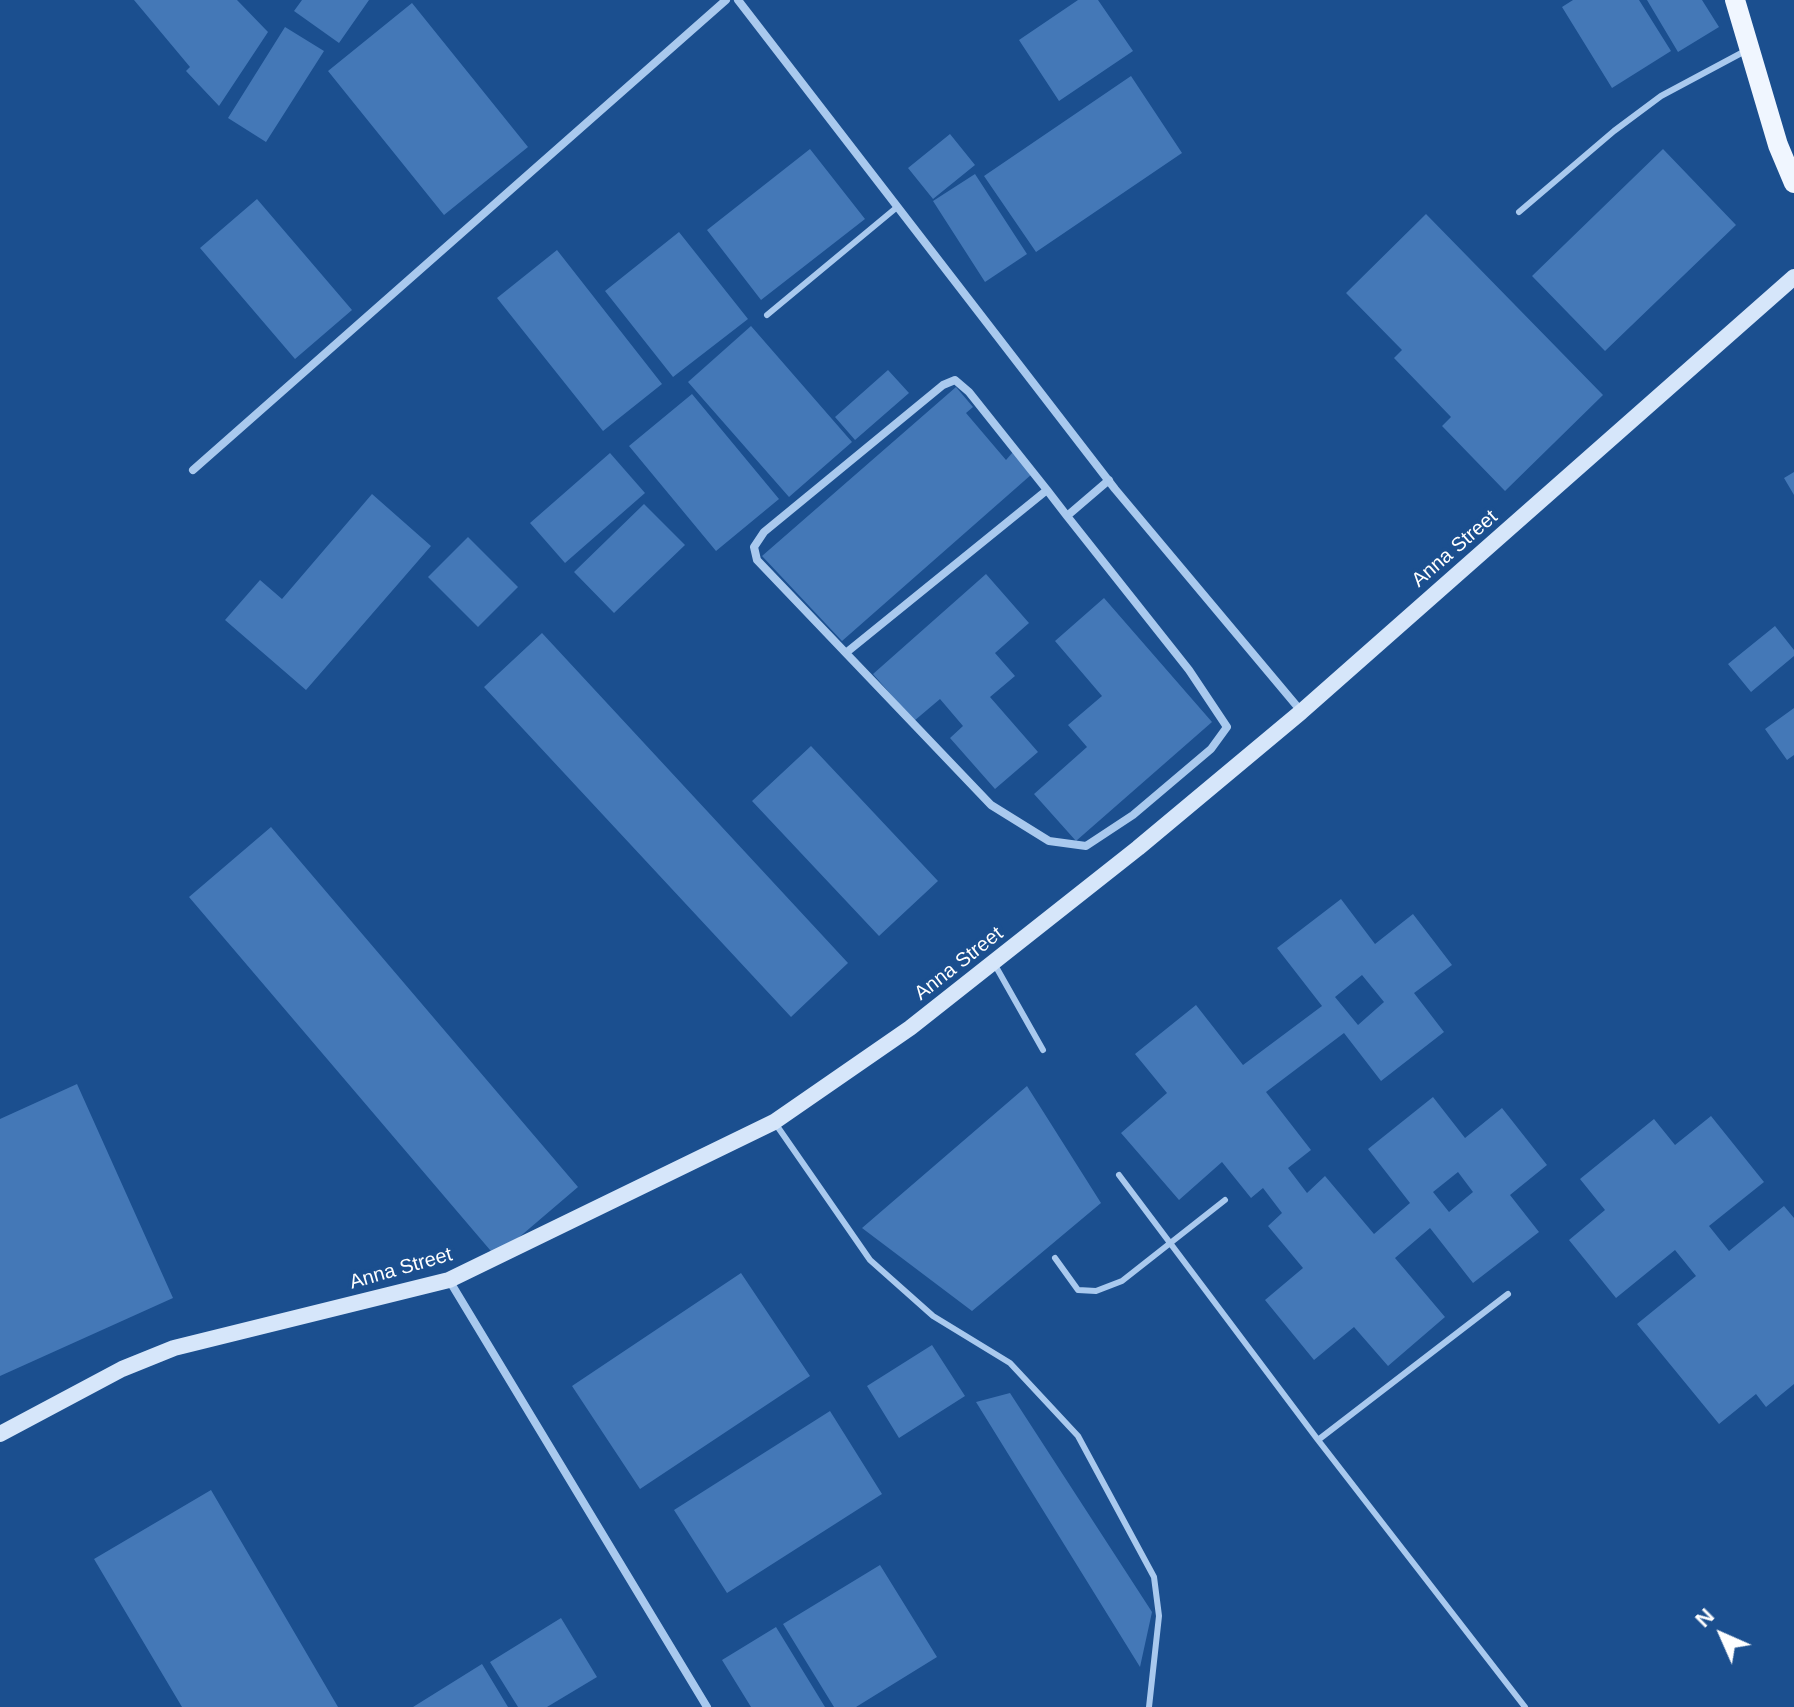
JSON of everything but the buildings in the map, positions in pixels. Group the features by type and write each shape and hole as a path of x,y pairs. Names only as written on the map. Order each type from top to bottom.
{"main road":[{"path":"1735,0 1778,145 1794,183"}],"street":[{"path":"193,470 726,0"},
{"path":"738,0 1109,480 1301,712"},
{"name":"Anna Street","path":"0,1434 122,1369 174,1348 449,1280 774,1122 910,1028 1138,848 1301,712 1794,277"},
{"path":"955,380 969,392 1067,516 1189,670 1227,727 1211,749 1133,815 1086,846 1049,841 991,805 757,560 754,547 764,532 943,385 955,380"},
{"path":"1067,516 1109,480"},
{"path":"847,652 1047,490"},
{"path":"449,1280 707,1707"}],"lane":[{"path":"1519,212 1614,131 1661,96 1749,49"},
{"path":"767,315 896,208"},
{"path":"993,962 1043,1050"},
{"path":"774,1122 870,1260 933,1316 1010,1363 1078,1436 1154,1577 1159,1616 1149,1707"},
{"path":"1119,1175 1318,1440 1525,1707"},
{"path":"1055,1258 1078,1290 1096,1291 1122,1281 1225,1200"},
{"path":"1318,1440 1508,1294"}]}
